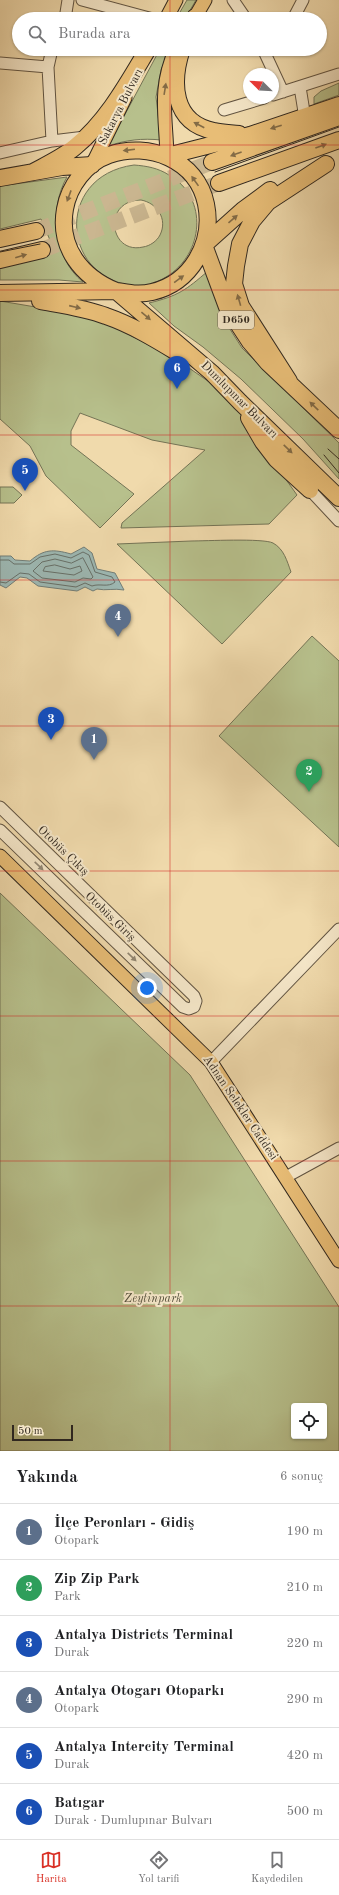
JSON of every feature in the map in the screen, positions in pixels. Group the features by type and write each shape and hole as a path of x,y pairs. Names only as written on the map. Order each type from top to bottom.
{"highway":[{"path":"34,172 60,157 86,137 102,120 120,96 145,56"},
{"path":"180,56 177,64 176,90 182,112 199,126 214,131 250,135"},
{"path":"167,156 250,135 305,118 339,105"},
{"path":"212,162 339,117"},
{"path":"219,183 339,140"},
{"path":"5,293 116,291 134,294 146,293 169,286 184,276 196,262 204,245 208,224 206,203 198,184 184,168 167,156 152,151 136,149 120,151 105,156 79,177 70,192 64,227 67,244 75,260 86,274 100,284 116,291"},
{"path":"204,245 243,210 269,190 296,175 333,162"},
{"path":"289,381 241,306 234,284 240,244 252,221 268,202 333,162"},
{"path":"0,178 92,165"},
{"path":"0,239 36,231"},
{"name":"D650","path":"204,245 227,306 250,342 268,363 339,429"},
{"path":"0,260 16,258 42,250"},
{"name":"Dumlupınar Bulvarı","path":"116,291 212,373 339,498"},
{"path":"5,293 106,316 142,332 212,373"},
{"path":"240,402 263,442 276,459 310,490"}],"main road":[{"path":"170,12 176,0"},
{"path":"198,12 205,0"},
{"name":"Sakarya Bulvarı","path":"92,165 146,56"},
{"path":"167,156 163,97 170,63 173,56"},
{"name":"Adnan Selekler Caddesi","path":"0,856 212,1062 339,1261"}],"street":[{"path":"66,12 68,0"},
{"path":"82,0 114,4 135,12"},
{"path":"234,0 242,12"},
{"path":"297,12 303,0"},
{"path":"50,56 48,67 52,141"},
{"path":"265,56 269,68"},
{"path":"0,63 48,67"},
{"path":"279,94 339,74"},
{"path":"300,87 305,118"},
{"path":"224,110 244,104"},
{"path":"1,150 86,137"},
{"path":"310,490 339,521"},
{"name":"Otobüs Çıkış","path":"0,807 194,996"},
{"name":"Otobüs Giriş","path":"0,830 183,1007 189,1009 194,1007 196,1001 194,996"},
{"path":"212,1062 339,929"},
{"path":"286,1177 339,1148"}],"green space":[{"path":"187,0 196,0 189,12 180,12"},
{"path":"156,56 167,56 161,70 156,97 161,140 134,140 108,146"},
{"path":"339,83 339,95 314,104 314,97 321,91"},
{"path":"134,165 152,168 169,175 182,185 191,197 196,211 197,226 194,241 188,255 179,267 157,282 141,286 114,281 95,268 82,250 77,229 79,208 89,188 107,173","holes":["141,200 156,208 162,218 163,223 159,237 151,244 143,247 132,247 123,243 117,236 115,226 116,217 120,208 128,202"]},
{"path":"67,177 61,189 58,203 56,218 57,232 65,260 73,272 83,282 59,280 0,280 0,268 55,252 41,219 0,229 0,186"},
{"path":"208,271 215,297 226,323 242,348 339,443 339,479 303,439 241,379 203,347 174,326 149,303 181,292"},
{"path":"0,301 77,314 111,325 179,361 238,402 247,425 297,495 269,524 121,528 122,523 205,450 152,440 80,413 71,431 71,445 134,494 100,528 46,476 30,446 0,419"},
{"path":"0,487 13,487 22,495 14,503 0,503"},
{"path":"191,541 267,541 273,543 280,549 291,572 222,644 117,544"},
{"path":"312,636 339,661 339,847 219,736"},
{"name":"Zeytinpark","path":"0,893 190,1075 339,1307 339,1451 0,1451"}],"water":[{"path":"84,547 92,553 97,569 115,573 124,590 97,589 93,591 85,587 77,591 38,586 27,578 20,577 6,588 0,585 0,556 11,556 15,560 30,561 44,552 59,551 71,554"}],"tunnel":[{"path":"36,231 212,162"},
{"path":"42,250 219,183"}],"tram line":[{"path":"215,172 339,127"},
{"path":"0,252 40,244"},
{"path":"328,449 339,459"},
{"path":"324,455 339,473"}],"place":[{"name":"Batıgar","path":"177,389"},
{"name":"Antalya Intercity Terminal","path":"25,491"},
{"name":"Antalya Otogarı Otoparkı","path":"118,637"},
{"name":"Antalya Districts Terminal","path":"51,740"},
{"name":"İlçe Peronları - Gidiş","path":"94,760"},
{"name":"Zip Zip Park","path":"309,792"}]}
